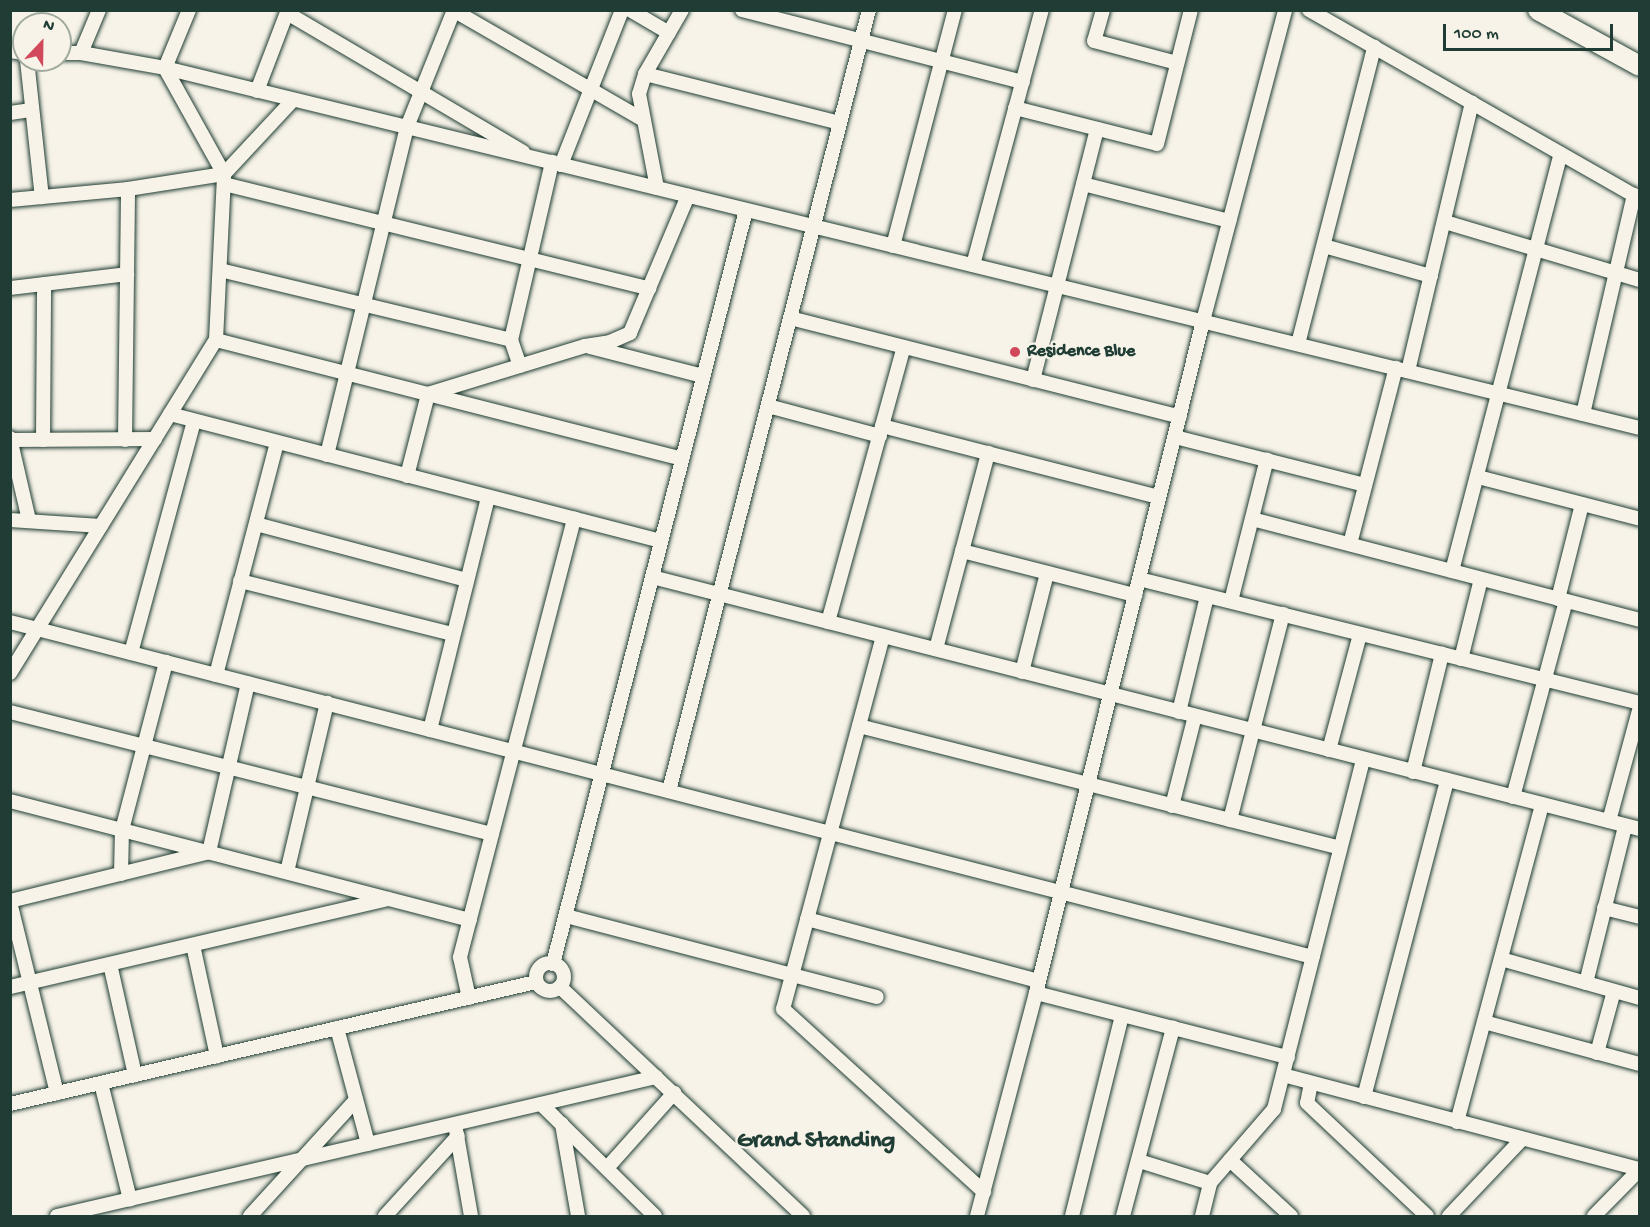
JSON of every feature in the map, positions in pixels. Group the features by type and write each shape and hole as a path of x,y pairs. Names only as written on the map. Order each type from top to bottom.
{"highway":[{"path":"1538,10 1640,66"}],"street":[{"path":"81,53 99,10"},
{"path":"165,68 189,10"},
{"path":"520,366 511,340 556,164 591,89 622,10"},
{"path":"630,10 669,33"},
{"path":"657,188 639,94 645,74 682,10"},
{"path":"742,10 1023,81"},
{"path":"669,791 869,10"},
{"path":"893,246 955,10"},
{"path":"973,265 1042,10"},
{"path":"1102,10 1094,42 1177,63"},
{"path":"1016,108 1157,144 1191,10"},
{"path":"977,1216 1061,892 1203,321 1285,10"},
{"path":"1309,10 1637,197 1583,414"},
{"path":"327,455 407,127 454,11 642,119"},
{"path":"257,91 287,12 534,158"},
{"path":"1298,344 1374,47"},
{"path":"72,53 165,68 1640,428"},
{"path":"10,673 216,340 224,179 165,68"},
{"path":"28,72 42,197"},
{"path":"645,74 840,123"},
{"path":"224,179 293,100"},
{"path":"1350,544 1365,485 1431,276 1472,103"},
{"path":"10,113 32,110"},
{"path":"1033,380 1097,129"},
{"path":"1452,571 1561,154"},
{"path":"10,200 224,179 383,223 649,288"},
{"path":"1083,184 1229,221"},
{"path":"125,441 128,189"},
{"path":"428,394 585,346 610,342 630,333 688,196"},
{"path":"553,964 746,210"},
{"path":"1445,222 1640,280"},
{"path":"1324,246 1431,276"},
{"path":"219,270 511,340"},
{"path":"10,288 127,274"},
{"path":"43,440 44,284"},
{"path":"790,318 1180,417"},
{"path":"216,340 682,459"},
{"path":"585,346 703,376"},
{"path":"828,622 904,347"},
{"path":"407,476 428,394"},
{"path":"768,406 988,453 1159,497"},
{"path":"170,414 661,542"},
{"path":"131,653 194,421"},
{"path":"1175,437 1365,485"},
{"path":"29,520 11,439 125,441 155,439"},
{"path":"216,675 277,443"},
{"path":"936,650 988,453"},
{"path":"1231,602 1267,459"},
{"path":"1478,477 1640,519"},
{"path":"430,730 488,497"},
{"path":"1513,797 1545,680 1582,504"},
{"path":"469,998 460,957 574,519"},
{"path":"1252,519 1640,620"},
{"path":"10,520 101,526"},
{"path":"256,524 467,580"},
{"path":"962,551 1135,595"},
{"path":"1022,672 1047,573"},
{"path":"652,577 1640,829"},
{"path":"1139,579 1640,705 1609,821"},
{"path":"1461,659 1481,579"},
{"path":"240,581 453,634"},
{"path":"1179,712 1208,596"},
{"path":"1230,820 1283,614"},
{"path":"10,622 1313,957"},
{"path":"1329,750 1360,634"},
{"path":"883,636 783,1009 984,1192"},
{"path":"1413,772 1442,654"},
{"path":"120,874 122,830 166,662"},
{"path":"209,852 248,683"},
{"path":"287,872 327,703"},
{"path":"10,712 492,834"},
{"path":"1172,806 1195,716"},
{"path":"859,726 1340,848"},
{"path":"1202,1216 1210,1183 1274,1109 1363,759"},
{"path":"1364,1097 1447,780"},
{"path":"10,801 470,920"},
{"path":"1457,1122 1542,804"},
{"path":"1586,983 1625,826"},
{"path":"57,1093 10,902 209,852"},
{"path":"10,987 390,899"},
{"path":"1604,908 1640,917"},
{"path":"566,916 877,997"},
{"path":"807,919 1037,987 1122,1016 1288,1057"},
{"path":"193,945 217,1056"},
{"path":"1501,959 1640,998"},
{"path":"110,964 135,1075"},
{"path":"536,982 539,968 553,964"},
{"path":"553,964 563,973 560,987"},
{"path":"10,1104 536,982"},
{"path":"536,982 547,991 560,987"},
{"path":"560,987 803,1216"},
{"path":"1597,1053 1614,991"},
{"path":"1072,1216 1122,1016"},
{"path":"1484,1022 1640,1064"},
{"path":"337,1028 368,1144"},
{"path":"1123,1216 1173,1029"},
{"path":"1283,1075 1521,1140 1640,1169 1594,1216"},
{"path":"57,1216 368,1144 456,1130 541,1104 656,1077"},
{"path":"101,1083 130,1199"},
{"path":"1311,1083 1307,1102 1427,1216"},
{"path":"607,1168 674,1093"},
{"path":"250,1216 356,1100"},
{"path":"541,1104 655,1216"},
{"path":"562,1124 578,1216"},
{"path":"385,1216 456,1130"},
{"path":"456,1130 471,1216"},
{"path":"1456,1214 1521,1140"},
{"path":"1230,1160 1291,1216"},
{"path":"1138,1161 1210,1183"}],"place":[{"name":"Residence Blue","path":"1015,352"}],"district":[{"name":"Grand Standing","path":"816,1142"}]}
